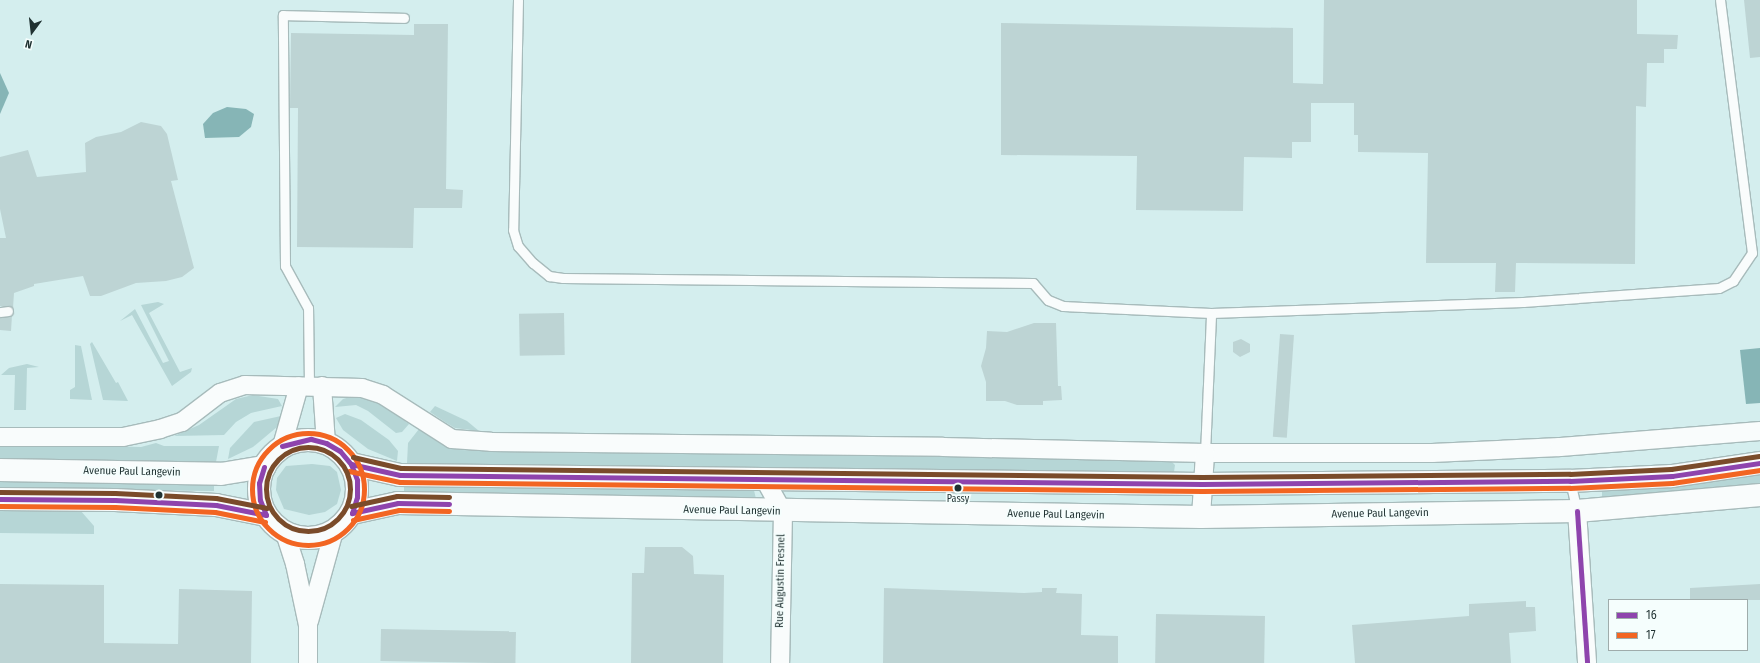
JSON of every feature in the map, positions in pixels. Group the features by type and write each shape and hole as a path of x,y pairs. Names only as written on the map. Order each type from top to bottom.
{"main road":[{"path":"311,439 326,443 340,451 351,464 357,480 357,491 352,513 334,532 310,539 285,533 266,515 260,500 259,483 264,467 282,446 296,441 311,439"},
{"path":"351,464 400,475 1202,484 1570,481 1672,476 1760,463"},
{"name":"Avenue Paul Langevin","path":"0,470 221,474 264,467"},
{"name":"Avenue Paul Langevin","path":"352,513 398,503 783,512 1201,517 1577,511 1760,495"},
{"path":"0,499 115,500 216,505 266,515"}],"street":[{"path":"0,437 123,437 182,422 220,392 244,385 362,388 383,395 452,439 490,442 950,447 1205,453 1432,453 1560,447 1760,430"},
{"path":"310,386 326,443"},
{"path":"282,446 310,386"},
{"path":"1201,517 1205,453"},
{"name":"Rue Augustin Fresnel","path":"766,480 783,512 780,663"},
{"path":"1577,511 1587,663"},
{"path":"308,626 334,532"},
{"path":"285,533 295,564 308,626 308,663"}],"lane":[{"path":"518,0 513,230 518,246 549,276 563,278 1033,283 1048,300 1063,306 1211,313 1523,302 1719,288 1733,281 1752,253 1720,0"},
{"path":"310,386 308,308 285,266 282,15 404,18"},
{"path":"1205,453 1211,313"},
{"path":"1570,481 1577,511"}],"shaded area":[{"path":"0,73 9,93 0,114"},
{"path":"227,107 246,109 254,114 251,127 239,137 205,138 203,124 213,113"},
{"path":"158,302 164,304 149,313 180,372 192,368 191,372 172,386 132,315 120,321 135,309 163,363 169,361 141,305"},
{"path":"92,342 116,383 118,382 128,401 103,400 90,344"},
{"path":"75,345 81,346 92,400 70,399 70,390 75,387"},
{"path":"1760,348 1760,403 1746,404 1740,350"},
{"path":"27,364 39,367 27,368 26,410 14,410 15,375 1,375 9,368"},
{"path":"253,395 278,399 282,406 251,413 236,422 224,435 174,436 199,425 236,399"},
{"path":"353,396 377,401 409,424 402,432 396,433 368,411 356,405 335,407 343,399"},
{"path":"435,406 467,421 479,431 455,428 430,412"},
{"path":"345,414 361,420 389,440 398,451 397,461 368,449 343,430 336,418"},
{"path":"281,416 277,427 253,447 228,459 230,448 254,422"},
{"path":"419,429 444,446 458,450 1170,460 1175,465 1174,472 1166,476 407,463 408,443"},
{"path":"156,443 164,446 219,446 216,462 0,462 0,444 141,447"},
{"path":"312,464 330,466 337,472 341,490 337,504 325,512 309,515 284,509 276,490 277,478 286,466"},
{"path":"1760,475 1760,489 1602,498 1602,491"},
{"path":"0,481 214,485 214,491 0,489"},
{"path":"404,486 689,490 753,486 757,503 404,492"},
{"path":"0,509 80,510 94,526 94,534 0,533"}],"building":[{"path":"1324,0 1637,0 1637,34 1678,35 1677,49 1664,49 1664,63 1647,63 1646,107 1636,106 1635,264 1516,263 1515,292 1495,292 1496,263 1426,263 1428,153 1358,152 1358,135 1354,135 1354,103 1311,103 1311,142 1292,142 1292,158 1244,157 1243,211 1136,210 1137,156 1001,155 1001,23 1293,28 1293,83 1323,84"},
{"path":"1744,0 1760,0 1760,57 1750,58"},
{"path":"414,24 448,24 446,189 463,190 462,208 414,208 413,248 297,247 298,108 290,108 291,33 414,35"},
{"path":"141,122 161,126 167,134 178,180 171,181 194,268 182,277 166,281 136,283 101,296 90,296 83,276 34,284 34,286 14,293 13,308 0,306 0,238 6,238 0,209 0,157 28,150 37,177 86,172 85,143 96,137 121,132"},
{"path":"564,313 565,355 520,356 519,314"},
{"path":"12,315 11,331 0,330 0,318"},
{"path":"1034,323 1056,323 1058,386 1061,386 1062,400 1043,401 1043,405 1017,405 1005,401 986,401 986,382 981,366 986,348 987,331 1007,332"},
{"path":"1280,334 1294,335 1287,438 1273,437"},
{"path":"1241,339 1250,344 1250,352 1240,357 1233,352 1233,342"},
{"path":"645,547 682,547 693,556 694,574 724,575 723,663 631,663 632,573 644,573"},
{"path":"0,584 104,585 104,643 178,644 179,589 252,591 251,663 0,663"},
{"path":"1760,584 1760,600 1690,599 1690,588"},
{"path":"884,588 1024,593 1042,592 1042,588 1057,588 1056,593 1082,594 1081,635 1118,636 1118,663 883,663"},
{"path":"1526,601 1526,607 1535,607 1536,631 1509,633 1511,663 1355,663 1352,625 1469,616 1469,604"},
{"path":"1156,614 1265,616 1264,663 1155,663"},
{"path":"381,629 516,631 515,663 380,661"}],"transit line":[{"name":"17","path":"308,433 330,437 348,449 360,467 364,489 360,511 348,529 330,541 308,545 286,541 268,529 256,511 252,489 256,467 268,449 286,437 308,433"},
{"name":"16","path":"282,446 311,439 326,443 340,451 351,464 357,480 357,497 352,513"},
{"path":"308,447 324,450 338,459 347,473 350,489 347,505 338,519 324,528 308,531 292,528 278,519 269,505 266,489 269,473 278,459 292,450 308,447"},
{"path":"353,457 401,468 1202,477 1570,474 1671,469 1759,456"},
{"name":"16","path":"351,464 400,475 1202,484 1570,481 1672,476 1760,463"},
{"name":"16","path":"264,467 259,483 260,500 266,515"},
{"name":"17","path":"349,471 400,482 1202,491 1570,488 1672,483 1760,470"},
{"path":"0,492 115,493 216,498 267,508"},
{"path":"351,506 397,496 449,497"},
{"name":"16","path":"0,499 115,500 216,505 266,515"},
{"name":"16","path":"352,513 398,503 449,504"},
{"name":"17","path":"0,506 115,507 215,512 265,522"},
{"name":"17","path":"353,520 399,510 449,511"},
{"name":"16","path":"1577,511 1587,663"}],"place":[{"name":"Passy","path":"958,488"}]}
